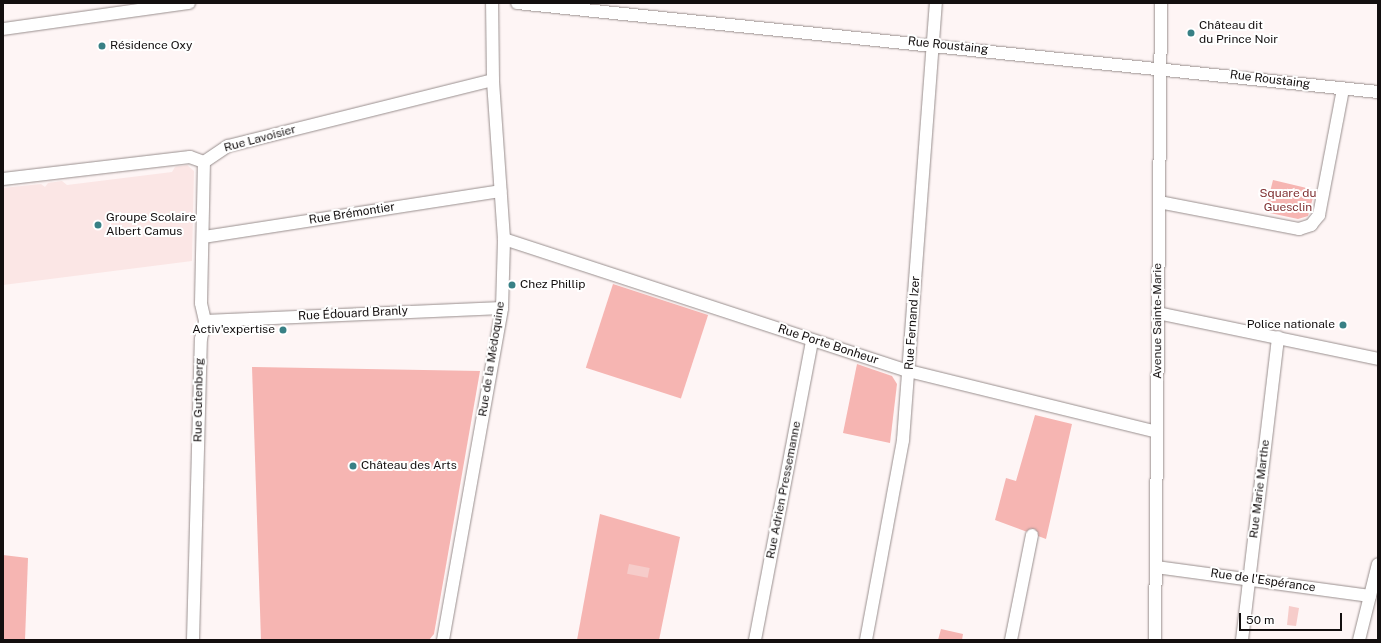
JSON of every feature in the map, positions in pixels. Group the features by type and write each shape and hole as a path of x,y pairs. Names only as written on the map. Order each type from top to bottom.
{"street":[{"path":"3,29 189,3"},
{"name":"Rue de la Médoquine","path":"442,640 502,308 504,239 493,80 492,3"},
{"name":"Rue Roustaing","path":"517,3 933,44 1378,92"},
{"name":"Rue Fernand Izer","path":"866,640 897,482 910,371 936,3"},
{"name":"Avenue Sainte-Marie","path":"1156,640 1159,68 1161,3"},
{"name":"Rue Lavoisier","path":"204,162 228,146 493,80"},
{"path":"1159,202 1298,229 1311,225 1319,215 1342,89"},
{"path":"3,179 190,157 204,162"},
{"name":"Rue Gutenberg","path":"193,640 201,339 205,320 202,303 204,162"},
{"name":"Rue Brémontier","path":"204,237 500,191"},
{"name":"Rue Porte Bonheur","path":"504,239 910,371 1157,432"},
{"name":"Rue Édouard Branly","path":"205,320 502,308"},
{"path":"1158,313 1378,359"},
{"name":"Rue Marie Marthe","path":"1242,640 1278,337"},
{"name":"Rue Adrien Pressemanne","path":"755,640 812,340"},
{"path":"1011,640 1032,535"},
{"path":"1359,640 1378,564"},
{"name":"Rue de l'Espérance","path":"1156,567 1370,596"}],"shaded area":[{"name":"Groupe Scolaire Albert Camus","path":"187,165 194,171 192,261 3,285 3,188 41,184 45,187 48,183 62,181 67,185 172,172 175,167"},
{"path":"629,564 650,568 648,578 627,574"},
{"path":"1289,606 1299,608 1296,626 1287,625"}],"green space":[{"name":"Square du Guesclin","path":"1273,180 1315,190 1308,216 1298,219 1265,212"},
{"path":"613,284 708,315 681,399 586,368"},
{"path":"857,364 892,376 897,384 890,443 843,433"},
{"path":"252,367 480,371 434,634 429,640 261,640"},
{"path":"1035,415 1072,424 1046,539 995,520 1006,478 1016,481"},
{"path":"600,514 680,537 659,640 577,640"},
{"path":"3,555 28,558 25,640 3,640"},
{"path":"941,629 963,634 962,640 938,640"}],"place":[{"name":"Château dit du Prince Noir","path":"1191,33"},
{"name":"Résidence Oxy","path":"102,46"},
{"name":"Groupe Scolaire Albert Camus","path":"98,225"},
{"name":"Chez Phillip","path":"512,285"},
{"name":"Police nationale","path":"1343,325"},
{"name":"Activ'expertise","path":"283,330"},
{"name":"Château des Arts","path":"353,466"}]}
